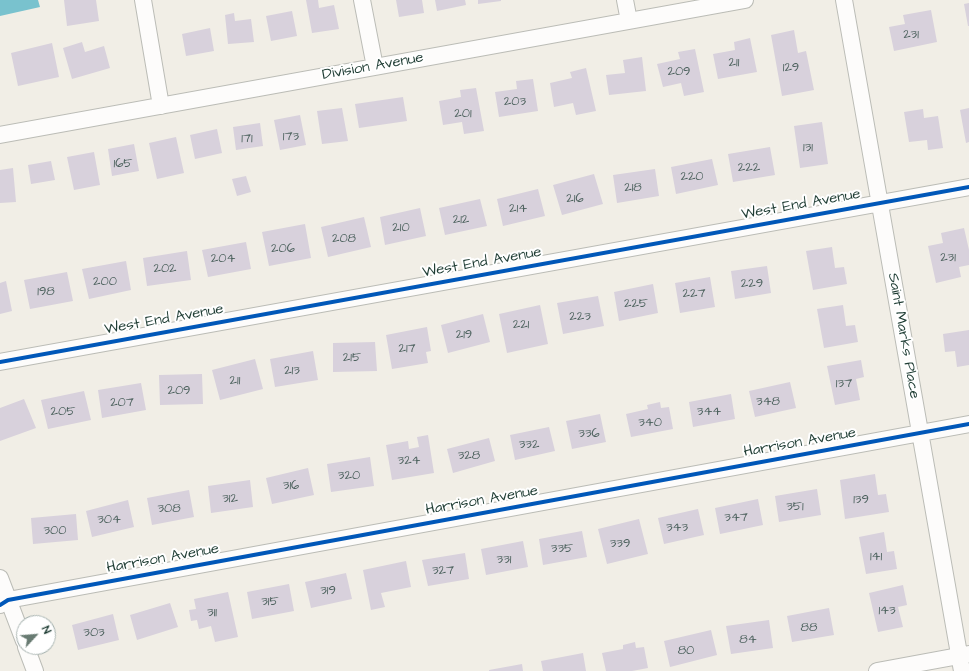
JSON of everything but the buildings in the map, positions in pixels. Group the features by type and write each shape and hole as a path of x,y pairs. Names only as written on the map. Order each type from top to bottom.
{"street":[{"path":"143,0 161,106"},
{"path":"362,0 374,67"},
{"path":"625,0 629,21"},
{"name":"Division Avenue","path":"0,135 745,0"},
{"name":"Saint Marks Place","path":"844,0 920,433 963,661"},
{"name":"West End Avenue","path":"0,362 969,187"},
{"name":"Harrison Avenue","path":"4,602 969,424"},
{"path":"0,578 4,602 16,625"},
{"path":"29,655 35,671"},
{"path":"877,671 963,661"}],"water":[{"path":"0,0 38,0 40,7 0,16"}],"cycle path":[{"path":"0,362 969,187"},
{"path":"0,605 8,600 969,424"}]}
